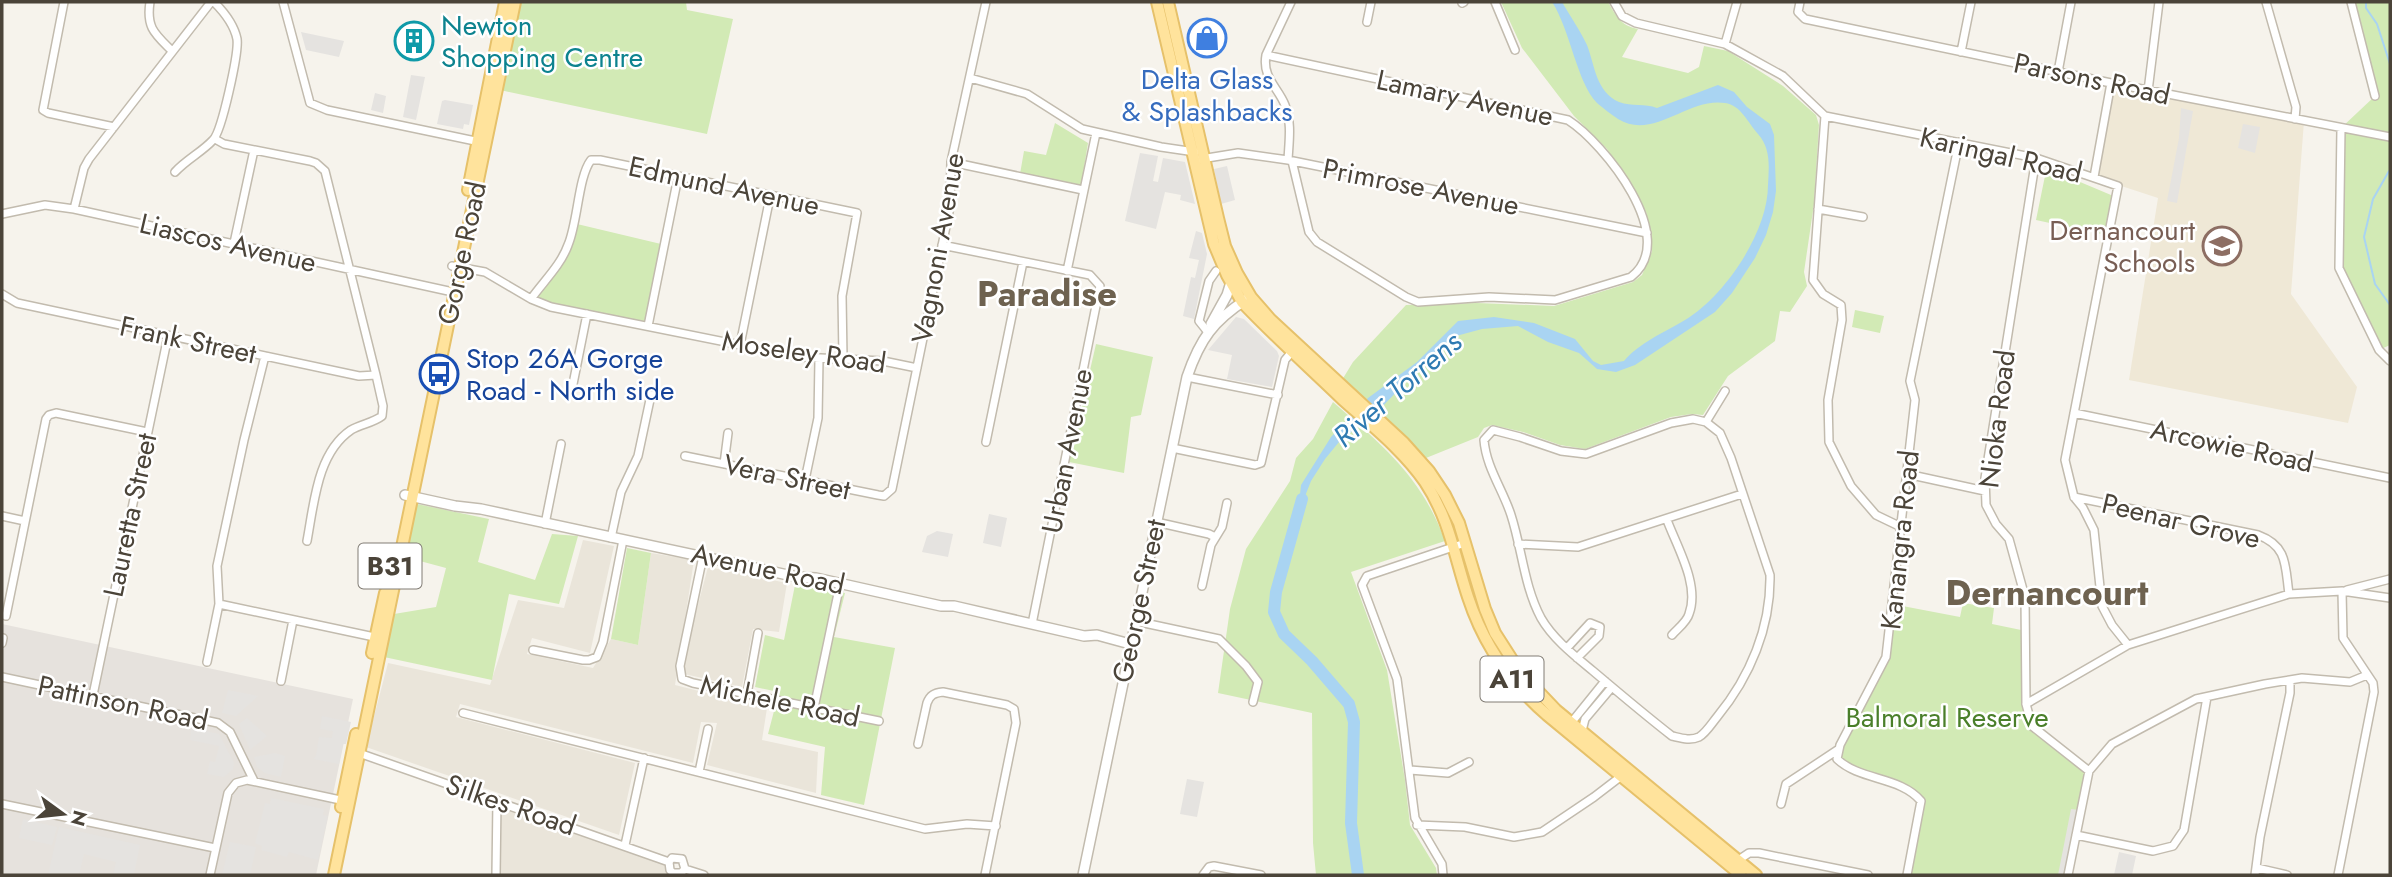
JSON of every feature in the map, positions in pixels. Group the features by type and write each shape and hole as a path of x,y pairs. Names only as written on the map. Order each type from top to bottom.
{"main road":[{"name":"A11","path":"1157,2 1225,246 1247,299"},
{"name":"A11","path":"1168,2 1214,244 1231,282 1350,400 1386,433 1418,457 1437,482 1452,509 1471,607 1496,656 1531,701 1576,733 1734,863 1756,875"},
{"name":"Gorge Road","path":"334,875 346,801 510,3"},
{"name":"A11","path":"1460,544 1502,645 1535,690 1571,722 1576,733"},
{"name":"Gorge Road","path":"327,875 346,801"},
{"name":"A11","path":"1734,863 1741,875"}],"street":[{"path":"64,2 43,110 114,127"},
{"path":"150,2 149,24 172,51"},
{"path":"74,209 84,168 172,51 213,2 229,20 237,41 221,126 215,139 185,161 175,172"},
{"path":"283,2 310,103 327,110 481,143"},
{"name":"Vagnoni Avenue","path":"889,493 895,480 952,197 951,163 986,2"},
{"path":"1291,2 1266,55 1264,65 1268,80 1284,103 1290,125 1290,160 1308,232 1317,242 1406,298 1418,302 1489,297 1555,300 1631,277 1641,270 1647,249 1647,233"},
{"path":"1367,22 1371,2"},
{"path":"1494,2 1516,50"},
{"path":"1614,2 1622,16 1636,23 1725,44 1783,76 1825,116 1813,280 1823,294 1841,305 1842,320 1828,400 1829,442 1851,486 1876,516 1901,527"},
{"path":"1725,44 1737,2"},
{"name":"Parsons Road","path":"1800,2 1798,12 1805,19 2148,91 2390,137"},
{"path":"1961,52 1971,2"},
{"path":"2058,72 2071,2"},
{"path":"2148,91 2159,2"},
{"path":"2266,2 2296,107 2295,119"},
{"path":"2351,2 2375,96"},
{"name":"Lamary Avenue","path":"1266,55 1568,120 1581,129 1606,155 1641,211 1647,233"},
{"path":"970,78 1027,94 1075,127 1198,156"},
{"path":"2094,177 2110,83"},
{"name":"Karingal Road","path":"1825,116 2036,158 2118,186 2065,460 2074,497 2094,530 2102,606 2112,625 2128,645"},
{"path":"2341,128 2339,268 2379,350 2390,361"},
{"path":"942,245 1067,271 1096,133"},
{"path":"215,139 224,144 310,161 321,166 327,175 348,270 376,375 383,406 382,416 352,429 342,437 330,454 320,479 307,541"},
{"name":"Kanangra Road","path":"1839,749 1886,657 1915,400 1910,381 1959,142"},
{"path":"234,243 254,150"},
{"name":"Primrose Avenue","path":"1198,156 1238,153 1290,160 1647,233"},
{"name":"Nioka Road","path":"2036,158 1984,478 1986,505 1996,524 2009,539 2025,597 2026,704 2032,726 2089,771"},
{"name":"Edmund Avenue","path":"531,299 568,246 579,208 586,167 591,160 856,213 857,222 842,296 843,358"},
{"path":"951,163 1083,190"},
{"path":"648,326 678,177"},
{"path":"740,345 770,197"},
{"name":"Liascos Avenue","path":"2,214 45,205 74,209 450,291"},
{"path":"1818,209 1863,217"},
{"path":"986,442 1023,262"},
{"name":"Moseley Road","path":"455,266 494,276 531,299 551,307 819,359 883,361 917,368"},
{"name":"Urban Avenue","path":"1032,624 1100,286 1090,275 1067,271"},
{"path":"1207,331 1199,321 1209,281 1216,271"},
{"name":"George Street","path":"1083,875 1187,377 1196,350 1227,295 1231,282"},
{"name":"Frank Street","path":"3,299 359,376 376,375"},
{"name":"George Street","path":"1207,331 1226,312 1247,299"},
{"path":"571,394 587,314"},
{"name":"Lauretta Street","path":"93,695 168,335"},
{"path":"1172,448 1255,465 1261,463 1285,358 1295,348"},
{"path":"207,662 219,604 218,566 244,440 265,356"},
{"path":"805,480 818,418 819,359"},
{"path":"1187,377 1278,395"},
{"path":"1706,422 1725,391"},
{"path":"611,538 621,492 638,456 651,395"},
{"path":"6,616 49,415 56,413 147,432"},
{"name":"Arcowie Road","path":"2074,413 2390,478"},
{"path":"1693,419 1706,422 1720,433 1742,494 1770,575 1770,595 1759,645 1731,700 1702,736 1690,739 1672,736 1577,658 1554,636 1541,618 1526,579 1502,490 1485,455 1484,440 1493,430 1561,451 1586,454 1671,423 1693,419"},
{"path":"724,464 728,433"},
{"path":"545,523 561,444"},
{"name":"Vera Street","path":"685,456 877,495 884,496 889,493"},
{"path":"1907,474 1985,491"},
{"path":"1518,544 1578,547 1742,494"},
{"name":"Avenue Road","path":"408,495 941,606 954,606 1084,636 1097,635 1130,644"},
{"name":"Peenar Grove","path":"2074,497 2270,539 2278,545 2284,558 2289,594"},
{"path":"1202,586 1215,537 1222,527 1227,503"},
{"path":"2,516 25,521"},
{"path":"1667,520 1689,579 1692,597 1689,616 1672,635"},
{"path":"1156,522 1215,537"},
{"path":"533,650 583,660 597,657 603,642 623,540"},
{"path":"1443,875 1441,864 1417,825 1397,679 1362,585 1367,576 1460,544"},
{"name":"Michele Road","path":"703,556 681,666 682,679 879,721"},
{"path":"2026,704 2128,645 2289,594 2343,591 2390,579"},
{"path":"814,708 840,584"},
{"path":"2343,591 2390,598"},
{"path":"2338,875 2374,692 2373,683 2343,638 2343,591"},
{"path":"219,604 379,638"},
{"path":"281,681 293,620"},
{"path":"1135,621 1219,639 1258,682 1253,702"},
{"path":"1567,648 1590,623 1600,626 1599,636 1577,658"},
{"path":"747,694 758,633"},
{"path":"2068,875 2089,771 2112,744 2196,699 2290,680 2350,682 2367,675"},
{"name":"Pattinson Road","path":"2,677 218,723 230,732 254,781"},
{"path":"2287,875 2256,872 2260,837 2290,693 2290,680"},
{"path":"1571,722 1605,681"},
{"path":"1576,733 1612,687"},
{"path":"918,744 927,703 935,693 994,702 1014,709 1016,723 985,875"},
{"path":"2076,835 2153,851 2173,846 2184,830 2207,697"},
{"path":"463,713 925,829 967,824 996,825"},
{"path":"699,772 708,729"},
{"path":"1781,804 1786,783 1839,749"},
{"path":"1839,749 1837,759 1846,768 1912,790 1921,801 1907,875"},
{"name":"Silkes Road","path":"356,752 669,862"},
{"path":"625,845 644,758"},
{"path":"1410,770 1448,774 1469,762"},
{"path":"1417,825 1465,827 1514,836 1542,832 1625,773"},
{"path":"210,875 231,786 241,780 346,801"},
{"path":"496,875 497,800"},
{"path":"2,804 215,848"},
{"path":"1734,863 1749,853 1759,853 1868,875"},
{"path":"678,857 682,859 685,869 681,873 673,874 669,862 678,857"},
{"path":"1203,875 1209,867 1218,866 1261,875"},
{"path":"685,869 704,875"}],"shaded area":[{"path":"301,32 344,41 339,57 306,50"},
{"path":"411,75 425,77 416,120 403,117"},
{"name":"Dernancourt Schools","path":"2111,83 2304,121 2291,294 2357,387 2348,423 2129,380 2158,198 2094,177"},
{"path":"375,93 386,96 383,113 371,110"},
{"path":"442,101 473,105 469,125 464,124 463,129 437,124"},
{"path":"2181,108 2193,111 2177,203 2167,201 2179,138"},
{"path":"2243,124 2260,127 2255,153 2238,148"},
{"path":"1140,153 1158,156 1153,181 1158,182 1163,158 1185,162 1195,204 1180,200 1181,195 1165,192 1156,229 1125,221"},
{"path":"1227,166 1235,200 1221,204 1214,169"},
{"path":"1196,231 1202,233 1207,254 1194,319 1183,316 1191,277 1195,278 1199,260 1189,258"},
{"path":"1236,317 1244,319 1277,351 1279,356 1272,387 1227,379 1232,355 1208,350"},
{"path":"989,514 1007,518 1001,547 983,543"},
{"path":"937,531 953,534 948,557 922,552 927,536"},
{"path":"583,540 614,546 590,653 532,638 527,654 593,668 611,639 638,645 651,553 694,560 675,685 767,708 762,740 818,752 816,793 707,765 717,723 701,722 693,763 460,704 456,717 635,763 619,835 366,747 388,663 490,685 518,600 564,608"},
{"path":"708,567 787,583 779,632 753,629 742,687 680,673"},
{"path":"2,624 353,699 316,875 2,875"},
{"path":"228,690 258,696 236,716 222,713"},
{"path":"322,716 351,722 339,764 313,759 316,756 319,737 332,738 333,731 320,729"},
{"path":"247,718 267,736 250,750 239,724"},
{"path":"191,728 219,734 234,763 233,769 224,777 207,774 210,761 215,762 219,746 190,740"},
{"path":"275,753 285,756 281,777 265,773 257,767 254,757"},
{"path":"1187,779 1204,782 1197,817 1180,814"},
{"path":"271,798 324,809 323,815 328,816 318,860 289,852 287,857 261,850 262,846 255,843 265,803 270,804"},
{"path":"497,800 669,862 674,871 685,869 699,875 496,875"},
{"path":"2071,809 2079,810 2066,875 2058,875"},
{"path":"23,819 57,827 52,845 19,838"},
{"path":"59,827 140,845 134,875 113,875 116,862 84,854 79,875 48,875"},
{"path":"230,842 256,847 250,875 222,875"},
{"path":"2119,852 2136,856 2132,875 2114,875"}],"green space":[{"path":"518,2 686,2 687,10 733,19 707,134 500,90"},
{"path":"1501,2 1608,2 1623,23 1638,29 1622,57 1688,73 1699,67 1704,46 1728,51 1783,86 1816,115 1819,125 1814,204 1804,272 1807,286 1790,312 1780,311 1775,341 1728,376 1703,415 1671,417 1585,449 1560,445 1492,425 1484,428 1478,437 1426,458 1342,380 1353,362 1406,305 1477,303 1554,306 1633,282 1642,275 1652,251 1646,212 1607,149 1574,116 1522,48"},
{"path":"2355,2 2390,2 2390,345 2379,350 2339,268 2341,128 2375,96"},
{"path":"1055,123 1088,143 1081,186 1020,174 1024,151 1046,155"},
{"path":"2046,171 2054,171 2113,197 2105,235 2036,220"},
{"path":"577,224 661,244 646,322 555,305 535,298 570,249"},
{"path":"1855,310 1884,316 1880,333 1852,327"},
{"path":"1096,344 1153,357 1141,415 1131,417 1124,473 1069,462"},
{"path":"1333,402 1384,448 1412,480 1436,518 1445,541 1351,572 1387,670 1410,825 1436,868 1437,875 1316,875 1313,843 1312,713 1218,693 1230,609 1246,549 1290,481 1296,458 1313,439"},
{"path":"417,504 489,519 478,562 535,580 552,534 578,536 559,604 509,594 492,680 384,657 394,614 436,607 446,568 405,557"},
{"path":"627,548 651,553 638,645 611,639"},
{"path":"795,585 845,593 834,637 895,648 864,805 821,795 825,747 768,734 779,692 755,687 765,635 784,640"},
{"name":"Balmoral Reserve","path":"1963,603 1994,608 1992,624 2026,631 2026,704 2032,726 2089,771 2068,875 1907,875 1921,801 1902,787 1857,771 1837,759 1886,657 1892,604 1960,617"}],"water":[{"name":"River Torrens","path":"1552,2 1562,2 1578,28 1601,85 1611,98 1619,102 1657,108 1718,85 1734,92 1747,107 1770,124 1774,135 1776,191 1766,235 1755,258 1732,293 1715,312 1635,365 1616,372 1597,369 1579,353 1548,342 1518,326 1482,329 1456,336 1433,354 1380,409 1339,442 1311,481 1298,514 1301,485 1331,437 1368,398 1417,362 1458,321 1494,317 1534,323 1575,339 1593,361 1601,365 1624,361 1645,343 1700,309 1729,279 1752,242 1766,203 1769,164 1762,140 1744,115 1731,104 1711,103 1644,125 1618,119 1590,94"}],"waterway":[{"path":"2366,2 2366,8 2377,24 2390,64"},
{"path":"2389,171 2373,199 2364,237 2375,284 2390,305"},
{"name":"River Torrens","path":"1302,499 1276,592 1274,612 1284,634 1312,661 1349,704 1354,722 1351,823 1358,875"}],"place":[{"name":"Delta Glass & Splashbacks","path":"1207,38"},
{"name":"Newton Shopping Centre","path":"414,41"},
{"name":"Dernancourt Schools","path":"2222,246"},
{"name":"Stop 26A Gorge Road - North side","path":"439,374"}],"district":[{"name":"Paradise","path":"1047,294"},
{"name":"Dernancourt","path":"2047,593"}]}
